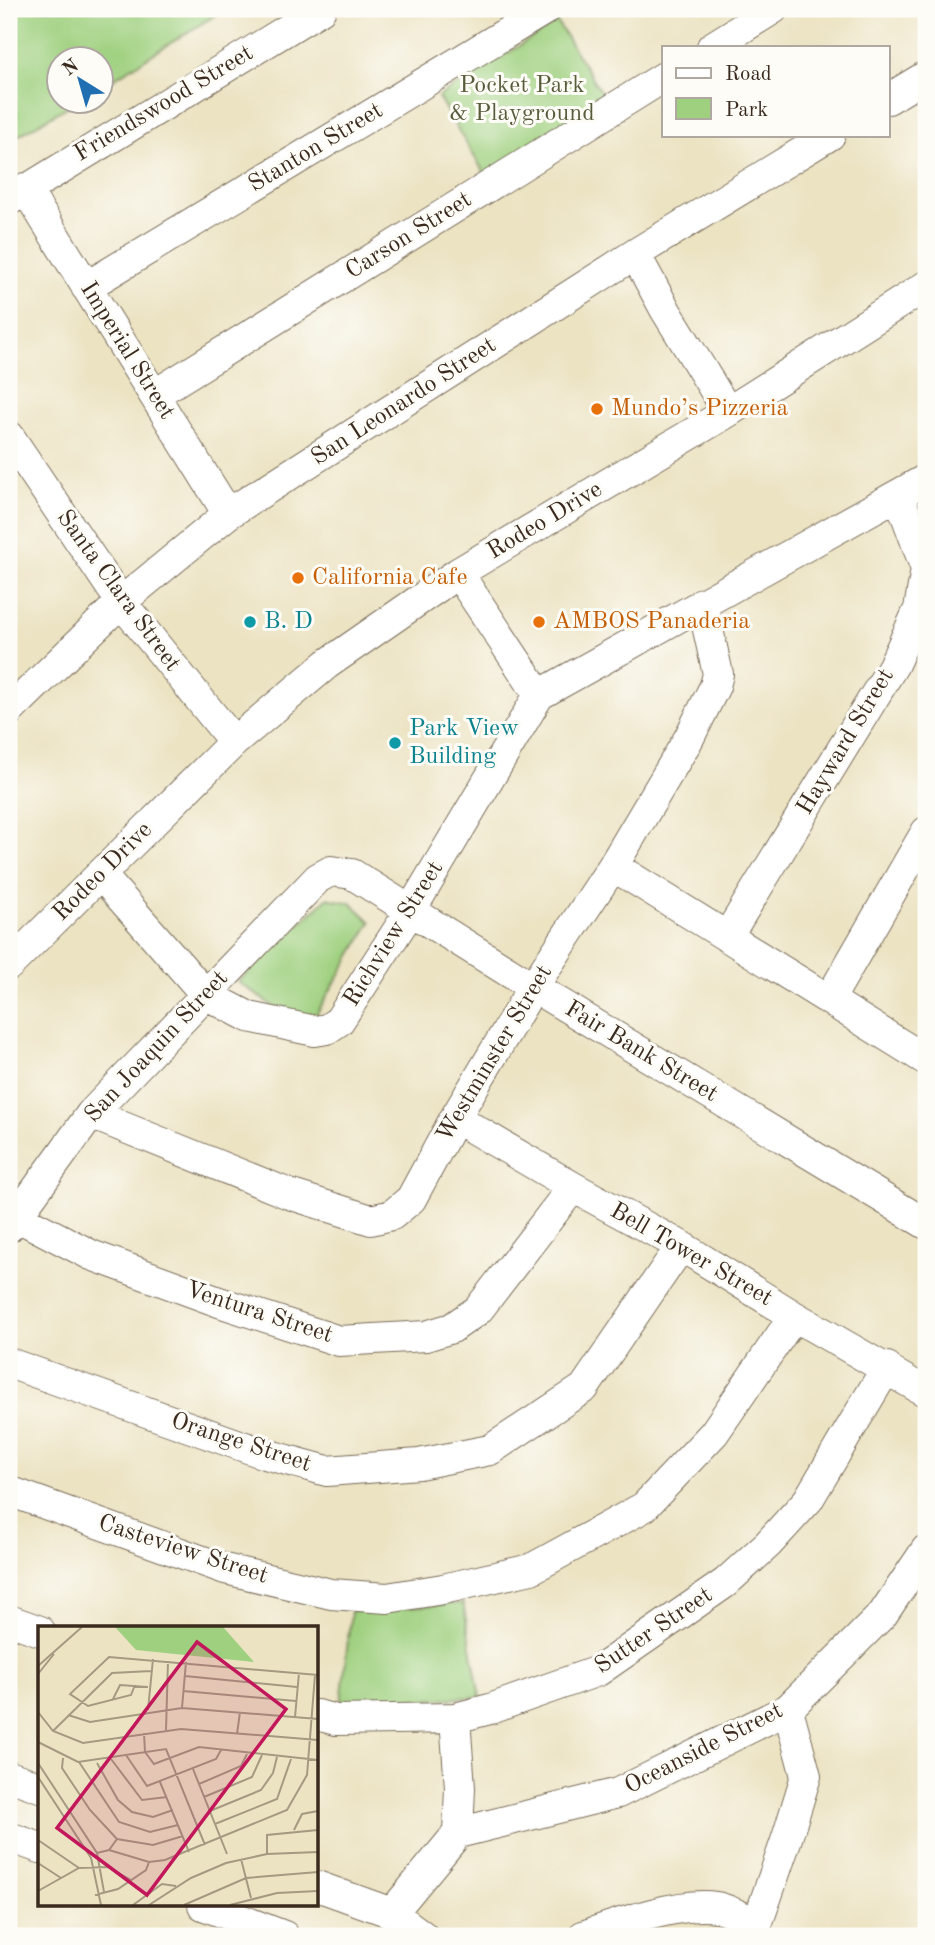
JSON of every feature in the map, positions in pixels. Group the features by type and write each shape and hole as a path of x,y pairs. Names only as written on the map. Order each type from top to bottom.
{"street":[{"name":"Friendswood Street","path":"17,194 321,9"},
{"name":"Stanton Street","path":"86,287 546,9"},
{"path":"714,46 773,9"},
{"path":"890,98 926,76"},
{"name":"Carson Street","path":"154,395 662,78"},
{"name":"San Leonardo Street","path":"11,705 121,602 229,514 635,254 828,136"},
{"name":"Imperial Street","path":"17,194 86,287 229,514"},
{"path":"635,254 666,311 728,412"},
{"name":"Rodeo Drive","path":"9,965 234,742 327,664 458,573 728,412 926,286"},
{"name":"Santa Clara Street","path":"9,436 121,602 234,742"},
{"path":"458,573 539,695 926,479"},
{"name":"Hayward Street","path":"727,937 893,666 919,609 926,569 899,496"},
{"name":"Westminster Street","path":"91,1114 289,1194 372,1220 392,1215 411,1199 455,1118 533,987 613,866 689,738 715,687 718,674 702,603"},
{"name":"Richview Street","path":"101,875 205,994 248,1017 314,1031 327,1029 339,1021 411,911 539,695"},
{"path":"829,1000 926,832"},
{"path":"613,866 926,1060"},
{"name":"Fair Bank Street","path":"318,878 331,872 352,874 533,987 926,1224"},
{"name":"San Joaquin Street","path":"13,1222 91,1114 318,878"},
{"name":"Bell Tower Street","path":"455,1118 681,1246 794,1316 887,1367 926,1392"},
{"name":"Ventura Street","path":"13,1222 91,1255 219,1302 339,1341 401,1338 426,1336 452,1328 478,1310 573,1187"},
{"name":"Orange Street","path":"9,1363 262,1453 327,1471 419,1464 490,1450 584,1388 681,1246"},
{"name":"Casteview Street","path":"9,1490 225,1569 317,1591 387,1598 443,1589 531,1569 644,1507 714,1433 794,1316"},
{"name":"Sutter Street","path":"318,1714 336,1720 455,1718 598,1671 725,1583 768,1544 808,1500 887,1367"},
{"name":"Oceanside Street","path":"458,1833 618,1793 788,1709 883,1614 926,1550"},
{"path":"9,1620 38,1630"},
{"path":"583,1936 682,1908 717,1907 755,1930 806,1776 788,1709"},
{"path":"392,1913 458,1833 460,1788 455,1718"},
{"path":"9,1776 38,1786"},
{"path":"9,1837 38,1847"},
{"path":"318,1886 392,1913 423,1936"},
{"path":"206,1906 284,1936"}],"green space":[{"path":"9,9 225,9 116,77 116,46 46,46 46,116 51,116 9,141"},
{"name":"Pocket Park & Playground","path":"557,22 607,102 487,177 438,97"},
{"path":"327,898 351,903 371,922 314,1018 283,1013 238,982"},
{"path":"463,1603 480,1697 341,1704 351,1611"}],"place":[{"name":"Mundo’s Pizzeria","path":"597,409"},
{"name":"California Cafe","path":"298,578"},
{"name":"B. D","path":"250,622"},
{"name":"AMBOS Panaderia","path":"539,622"},
{"name":"Park View Building","path":"395,743"}]}
